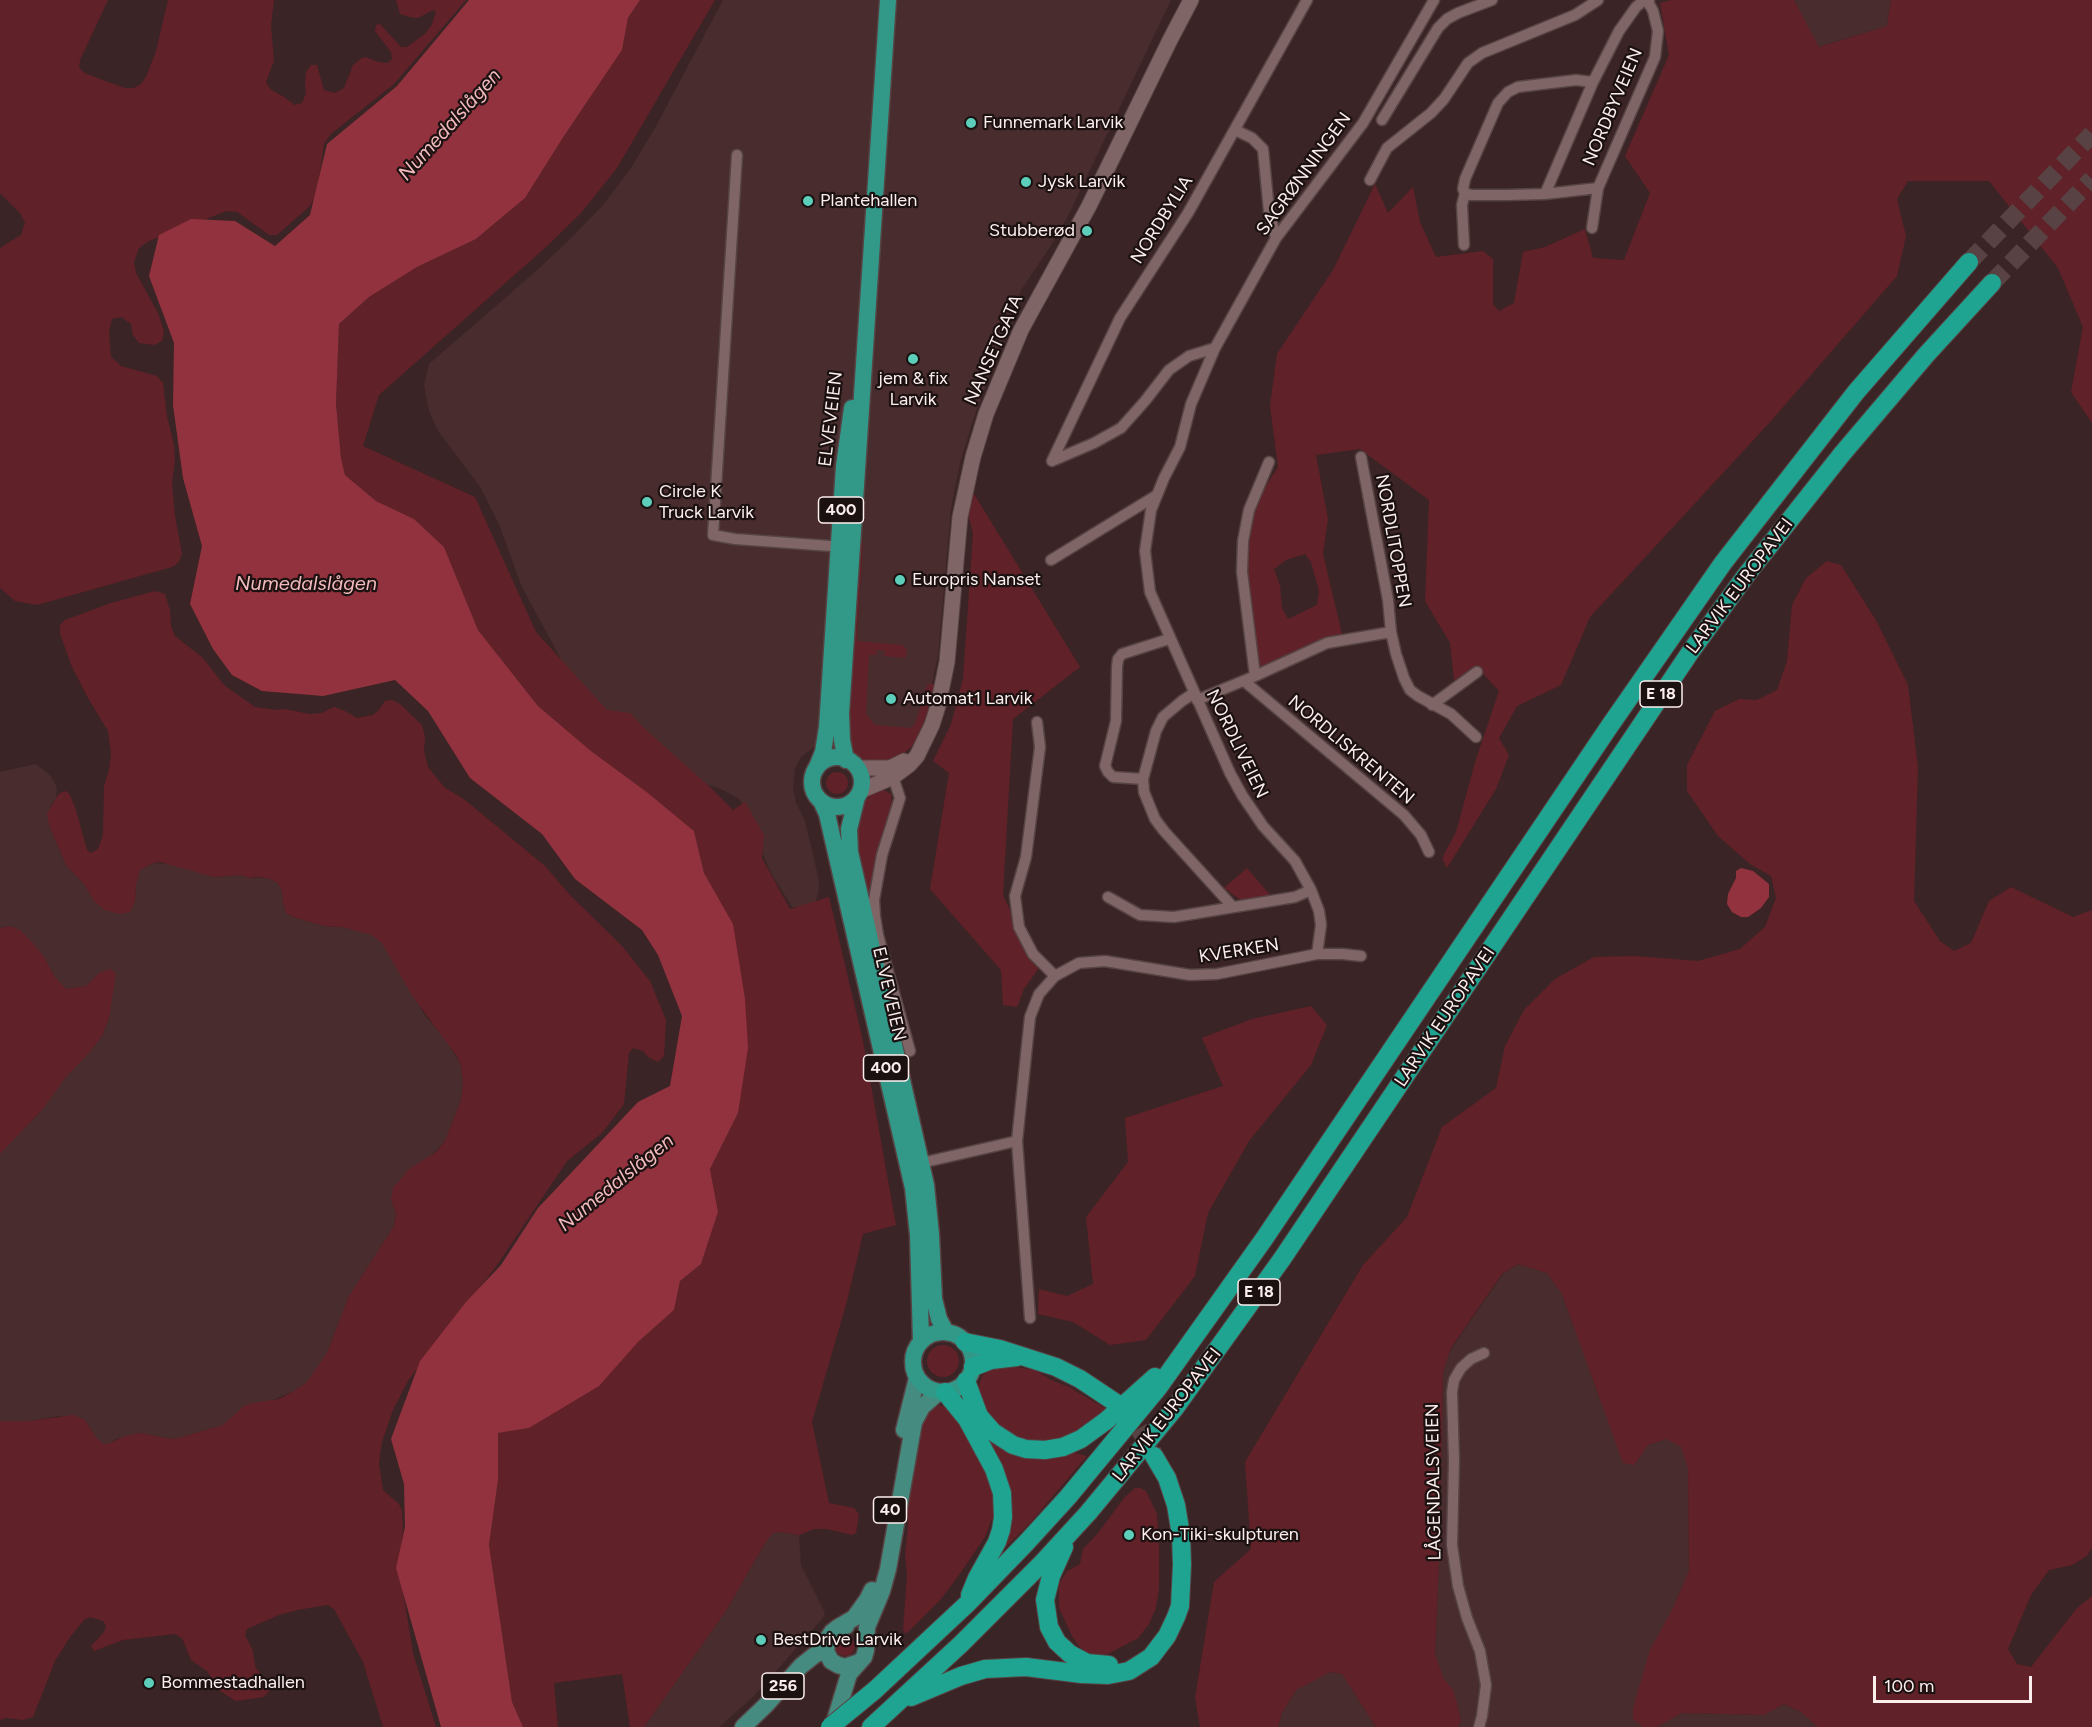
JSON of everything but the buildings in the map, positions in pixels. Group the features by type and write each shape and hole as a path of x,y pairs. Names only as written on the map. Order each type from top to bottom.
{"highway":[{"name":"ELVEVEIEN","path":"816,769 823,752 827,726 868,321 870,252 888,0"},
{"name":"LARVIK EUROPAVEI","path":"834,1724 875,1690 967,1604 1068,1497 1158,1388 1378,1073 1609,728 1723,563 1849,400 1969,262"},
{"name":"LARVIK EUROPAVEI","path":"871,1727 986,1620 1071,1532 1175,1408 1276,1268 1634,734 1747,574 1881,407 1992,283"},
{"name":"ELVEVEIEN","path":"845,547 841,712 842,740 852,764"},
{"path":"816,769 822,762 830,759 838,758 852,764"},
{"name":"400","path":"852,764 861,776 859,794"},
{"name":"400","path":"816,769 812,782 813,790 821,801"},
{"name":"ELVEVEIEN","path":"859,794 849,829 850,852 921,1163 930,1213 934,1299 939,1319 946,1332"},
{"path":"821,801 828,806 845,806 859,794"},
{"name":"ELVEVEIEN","path":"821,801 827,814 913,1188 918,1235 921,1341"},
{"path":"921,1341 933,1333 946,1332 960,1337 972,1353 969,1374"},
{"name":"400","path":"917,1378 912,1363 913,1354 921,1341"},
{"path":"965,1342 1000,1349 1067,1372 1116,1402"},
{"name":"E 18","path":"969,1374 979,1416 993,1432 1004,1440 1026,1449 1053,1449 1072,1444 1107,1420 1187,1348"},
{"path":"917,1378 923,1385 942,1392 957,1389 969,1374 991,1360 1022,1356"},
{"name":"E 18","path":"942,1392 967,1419 994,1469 1002,1493 1003,1518 997,1542 976,1578 967,1604"},
{"name":"E 18","path":"899,1702 962,1676 999,1667 1026,1667 1096,1676 1129,1671 1151,1657 1167,1636 1179,1606 1182,1550 1179,1521 1169,1485 1154,1456"},
{"name":"E 18","path":"1071,1532 1049,1582 1045,1610 1049,1627 1057,1642 1079,1660 1097,1665 1117,1664 1143,1650 1152,1642 1163,1623 1180,1582"}],"main road":[{"name":"NANSETGATA","path":"859,794 891,772 923,745 939,705 946,669 960,517 973,457 986,414 1021,330 1089,206 1191,0"},
{"path":"852,764 891,772"},
{"name":"40","path":"829,1656 828,1638 837,1628 854,1618 874,1586 882,1556 906,1415 917,1378"},
{"name":"40","path":"834,1724 849,1674 864,1657 867,1627 882,1591 888,1569 914,1422 922,1407 942,1392"},
{"path":"837,1628 852,1627 858,1630 866,1643"},
{"name":"256","path":"743,1727 801,1666 816,1654 829,1656"},
{"path":"829,1656 845,1667 859,1662"},
{"path":"829,1656 834,1724"}],"street":[{"name":"NORDBYLIA","path":"1215,348 1190,356 1169,370 1121,428 1094,443 1052,461 1120,318 1188,213 1307,0"},
{"name":"SAGRØNNINGEN","path":"1215,348 1276,237 1363,123 1434,0"},
{"path":"1383,120 1438,28 1458,13 1491,0"},
{"path":"1370,180 1387,148 1431,113 1444,99 1468,63 1482,53 1575,15 1598,0"},
{"path":"1545,194 1593,82 1620,31 1636,7 1648,0"},
{"name":"NORDBYVEIEN","path":"1592,228 1598,188 1655,57 1658,31 1648,0"},
{"path":"1464,244 1462,204 1465,179 1498,103 1508,92 1518,87 1576,80 1593,82"},
{"path":"1234,130 1252,138 1263,149 1269,211 1276,237"},
{"path":"737,155 713,534 735,539 845,547"},
{"path":"1465,193 1545,194 1598,188"},
{"name":"NORDLIVEIEN","path":"1215,348 1191,404 1180,447 1151,510 1145,551 1150,592 1169,639 1242,795 1263,826 1295,861 1311,890 1321,925 1317,954"},
{"name":"NORDLITOPPEN","path":"1361,457 1388,600 1391,632 1404,678 1410,690 1457,719 1476,737"},
{"path":"1256,676 1242,572 1243,542 1249,510 1269,462"},
{"path":"1051,560 1158,495"},
{"name":"NORDLITOPPEN","path":"1143,779 1152,742 1163,717 1182,701 1244,681 1327,643 1391,632"},
{"path":"1169,639 1122,654 1118,659 1116,721 1105,766 1113,777 1143,779 1144,792 1155,819 1232,906"},
{"path":"1432,705 1477,672"},
{"name":"NORDLISKRENTEN","path":"1244,681 1404,815 1421,835 1429,852"},
{"path":"1037,722 1040,747 1026,857 1015,896 1019,927 1033,954 1054,976"},
{"path":"891,772 900,798 882,855 874,900 875,916 878,935 910,1051"},
{"path":"1108,897 1140,915 1156,917 1295,897 1311,890"},
{"name":"KVERKEN","path":"1030,1318 1017,1141 1030,1017 1039,994 1054,976 1079,963 1088,962 1105,961 1190,975 1227,972 1317,954 1361,956"},
{"path":"921,1163 1017,1141"},
{"name":"LÅGENDALSVEIEN","path":"1479,1727 1486,1685 1480,1652 1458,1586 1452,1545 1454,1461 1452,1392 1454,1380 1461,1368 1471,1359 1484,1353"}],"shaded area":[{"path":"0,0 108,0 80,60 79,68 100,79 125,88 134,88 146,77 156,51 168,0 274,0 271,26 274,61 266,82 270,89 295,105 302,103 306,93 306,72 311,65 317,65 324,90 335,93 344,88 353,65 362,58 388,63 392,59 391,52 375,31 376,25 380,24 401,47 407,47 426,33 436,12 433,10 418,18 409,17 400,14 396,0 466,0 394,84 331,134 324,144 317,193 310,206 277,235 269,235 237,212 227,211 149,241 139,248 134,262 136,273 158,313 164,331 162,341 154,345 139,343 133,335 131,324 121,317 112,319 109,332 111,357 121,366 157,376 163,383 167,416 174,445 172,483 182,554 178,563 172,567 37,605 15,601 0,588 0,248 21,235 25,223 20,213 0,193"},
{"path":"640,0 715,0 617,168 581,213 546,247 379,395 363,446 475,497 536,632 607,710 630,713 733,810 745,802 764,835 762,858 790,909 829,897 863,1041 896,1225 863,1234 847,1301 812,1422 829,1503 854,1508 859,1514 856,1533 852,1535 827,1529 814,1529 799,1535 773,1533 726,1611 644,1727 630,1727 622,1674 554,1683 558,1727 523,1727 512,1702 489,1545 498,1480 498,1433 529,1428 553,1412 638,1342 674,1310 680,1281 701,1264 718,1212 710,1169 738,1113 733,924 704,873 694,831 591,751 538,706 478,630 444,547 414,519 376,501 345,475 341,458 336,404 339,324 369,297 417,267 476,239 525,198 622,50 628,18"},
{"path":"723,0 1171,0 1068,216 1021,290 974,417 960,463 951,509 938,656 919,733 851,739 815,746 801,757 795,768 793,787 796,803 805,821 819,888 816,901 803,908 792,907 771,873 748,812 739,799 706,784 603,710 565,667 521,585 499,524 481,488 438,431 429,411 424,385 429,364 535,272 603,205 631,168 655,128"},
{"path":"1671,0 1794,0 1819,47 1887,26 1891,0 2092,0 2092,423 2071,392 2083,327 2058,268 1989,181 1908,181 1897,199 1906,236 1897,276 1771,421 1590,617 1561,685 1517,706 1499,738 1509,755 1496,789 1447,868 1442,858 1456,832 1476,759 1499,691 1479,669 1454,680 1450,643 1425,601 1429,500 1360,449 1316,455 1328,519 1323,554 1342,634 1257,670 1243,550 1252,508 1278,467 1270,406 1277,354 1333,270 1375,184 1388,213 1413,187 1420,222 1436,257 1483,251 1493,259 1493,304 1499,311 1514,303 1523,252 1545,247 1585,229 1593,258 1624,260 1650,193 1625,156 1669,55 1660,3","holes":["1305,554 1311,562 1319,591 1317,605 1288,619 1282,608 1280,585 1274,569 1286,560"]},
{"path":"1794,0 1891,0 1887,26 1818,47"},
{"path":"971,489 1080,667 1013,719 1003,895 1038,969 1024,989 1017,1007 1003,1005 1001,970 930,889 949,773 933,761 951,724 963,679 973,533 967,510"},
{"path":"860,539 863,543 857,641 903,645 907,650 905,658 884,656 885,651 877,650 876,655 869,655 866,714 875,725 911,728 917,718 927,685 932,683 935,687 928,716 915,744 899,757 878,762 857,758 853,754 847,736"},
{"path":"1827,561 1841,565 1877,622 1908,685 1918,767 1914,901 1940,941 1954,951 1971,943 1989,901 2011,887 2073,917 2092,910 2092,1548 2087,1556 2072,1565 2049,1570 2031,1595 2008,1649 2017,1664 2031,1667 2077,1608 2092,1596 2092,1727 1818,1727 1801,1712 1784,1704 1764,1715 1682,1713 1657,1727 1643,1727 1633,1719 1633,1708 1650,1650 1673,1608 1689,1571 1688,1468 1681,1447 1666,1439 1648,1445 1634,1465 1623,1463 1562,1294 1547,1273 1518,1264 1502,1274 1451,1348 1443,1372 1435,1654 1443,1677 1454,1692 1461,1720 1458,1727 1376,1727 1342,1674 1330,1672 1296,1690 1282,1713 1278,1727 1200,1727 1195,1698 1214,1582 1251,1549 1245,1462 1363,1265 1407,1217 1442,1127 1496,1088 1505,1046 1524,1010 1555,979 1594,957 1635,956 1698,961 1740,949 1765,927 1776,898 1771,876 1750,864 1718,836 1687,791 1687,765 1715,711 1739,699 1757,700 1777,690 1787,661 1792,605 1806,578"},
{"path":"155,591 165,594 175,636 203,658 224,685 255,707 285,709 310,714 321,713 334,707 357,718 373,715 385,701 392,700 400,704 422,725 428,767 444,787 465,800 545,866 570,895 622,946 650,981 666,1020 664,1056 658,1062 648,1057 643,1051 633,1048 629,1053 624,1104 602,1133 567,1161 495,1268 408,1381 393,1410 382,1442 379,1463 383,1490 399,1504 402,1511 403,1531 399,1567 413,1653 436,1727 383,1727 363,1662 334,1609 327,1605 279,1615 247,1629 245,1635 253,1651 255,1666 268,1685 269,1691 264,1697 236,1701 220,1691 207,1671 191,1660 182,1638 175,1634 123,1640 94,1651 91,1646 104,1632 106,1626 103,1621 90,1617 84,1620 70,1637 55,1661 33,1717 23,1720 6,1718 0,1720 0,1421 29,1421 73,1415 85,1420 103,1444 141,1433 175,1439 223,1425 244,1406 279,1399 307,1382 327,1353 349,1296 394,1226 396,1214 391,1199 393,1188 409,1169 436,1152 445,1141 461,1100 463,1082 461,1065 456,1055 413,997 382,943 372,935 342,927 324,926 293,917 286,913 282,891 278,883 268,878 249,878 241,875 214,877 160,862 140,870 135,901 130,912 120,914 105,910 95,902 84,884 66,865 49,825 47,814 60,793 66,791 76,810 87,850 91,853 98,849 103,835 104,786 111,754 108,731 72,667 60,634 60,625 65,620 111,603"},
{"path":"36,764 51,776 57,788 56,798 50,807 49,825 66,865 84,884 95,902 135,901 140,870 153,863 171,864 214,877 241,875 249,878 268,878 278,883 282,891 286,913 293,917 324,926 342,927 372,935 382,943 426,1017 444,1037 461,1065 463,1083 461,1100 445,1141 391,1199 396,1214 394,1226 349,1296 327,1353 318,1369 307,1382 294,1391 231,1418 224,1425 175,1439 141,1433 116,1439 108,1445 103,1444 95,1436 85,1420 59,1416 29,1421 0,1421 0,1154 42,1110 66,1077 88,1054 102,1036 109,1018 99,973 86,986 66,989 55,977 44,957 20,930 10,926 0,928 0,772"},
{"path":"837,772 845,775 848,783 845,791 837,794 829,791 826,783 829,775"},
{"path":"882,789 891,794 892,804 878,849 868,897 856,847 856,833 862,805 873,792"},
{"path":"1247,868 1271,896 1242,901 1224,888"},
{"path":"10,926 20,930 32,942 55,977 66,989 86,986 99,973 110,969 116,973 109,1018 102,1036 66,1077 42,1110 0,1154 0,928"},
{"path":"1311,1006 1327,1025 1311,1065 1249,1141 1208,1213 1195,1276 1146,1340 1110,1345 1073,1322 1038,1314 1039,1289 1067,1296 1093,1284 1086,1217 1128,1162 1125,1118 1223,1086 1202,1038 1252,1019"},
{"path":"1518,1264 1547,1273 1562,1294 1623,1462 1634,1465 1648,1445 1666,1439 1681,1446 1688,1468 1689,1571 1673,1608 1633,1719 1643,1727 1458,1727 1461,1720 1454,1693 1443,1677 1435,1654 1443,1372 1451,1349 1503,1274"},
{"path":"943,1345 954,1350 959,1361 954,1372 943,1377 932,1372 927,1361 932,1350"},
{"path":"1009,1366 1035,1370 1108,1410 1066,1438 1046,1443 1022,1440 1003,1429 992,1419 981,1403 978,1388 982,1376 992,1368"},
{"path":"939,1405 949,1408 977,1454 994,1491 994,1514 985,1537 959,1575 941,1599 906,1634 903,1630 907,1575 905,1554 908,1524 907,1492 916,1438 928,1411"},
{"path":"983,1430 1087,1456 1031,1522 1005,1548 1002,1545"},
{"path":"1135,1488 1146,1491 1157,1514 1159,1588 1156,1608 1149,1624 1138,1638 1108,1654 1095,1655 1086,1652 1072,1636 1059,1608 1059,1584 1067,1571 1080,1564 1083,1549 1124,1498"},
{"path":"773,1533 799,1535 801,1565 825,1613 823,1618 752,1698 719,1727 644,1727 726,1611 765,1543"},
{"path":"845,1636 852,1639 855,1646 852,1653 845,1656 838,1653 835,1646 838,1639"},
{"path":"1330,1672 1342,1674 1376,1727 1278,1727 1282,1713 1296,1690"},
{"path":"1784,1704 1801,1712 1818,1727 1657,1727 1682,1713 1764,1715"}],"water":[{"name":"Numedalslågen","path":"469,0 640,0 628,18 622,50 525,198 476,239 417,267 369,297 339,324 336,404 341,458 345,475 376,501 414,519 444,547 478,630 538,706 591,751 694,831 704,873 733,924 745,999 748,1048 738,1113 710,1169 718,1212 701,1264 680,1281 674,1310 638,1342 599,1386 529,1428 498,1433 498,1480 489,1545 512,1702 523,1727 441,1727 396,1568 405,1527 404,1484 391,1439 420,1361 466,1302 501,1265 538,1208 638,1102 670,1086 682,1016 658,955 642,930 575,879 542,834 470,778 428,711 395,680 323,696 262,691 232,675 213,649 190,604 202,546 183,478 173,405 174,343 149,276 159,235 191,219 235,221 275,246 310,215 327,144 397,86"},
{"path":"1741,868 1753,871 1769,884 1769,897 1761,908 1748,917 1741,917 1732,912 1727,904 1728,894 1736,878 1736,871"}],"tunnel":[{"path":"1969,262 2092,134"},
{"path":"1992,283 2092,179"},
{"path":"1121,1408 1138,1427 1154,1454"}],"place":[{"name":"Funnemark Larvik","path":"971,123"},
{"name":"Jysk Larvik","path":"1026,182"},
{"name":"Plantehallen","path":"808,201"},
{"name":"Stubberød","path":"1087,231"},
{"name":"jem & fix Larvik","path":"913,359"},
{"name":"Circle K Truck Larvik","path":"647,502"},
{"name":"Europris Nanset","path":"900,580"},
{"name":"Automat1 Larvik","path":"891,699"},
{"name":"Kon-Tiki-skulpturen","path":"1129,1535"},
{"name":"BestDrive Larvik","path":"761,1640"},
{"name":"Bommestadhallen","path":"149,1683"}]}
